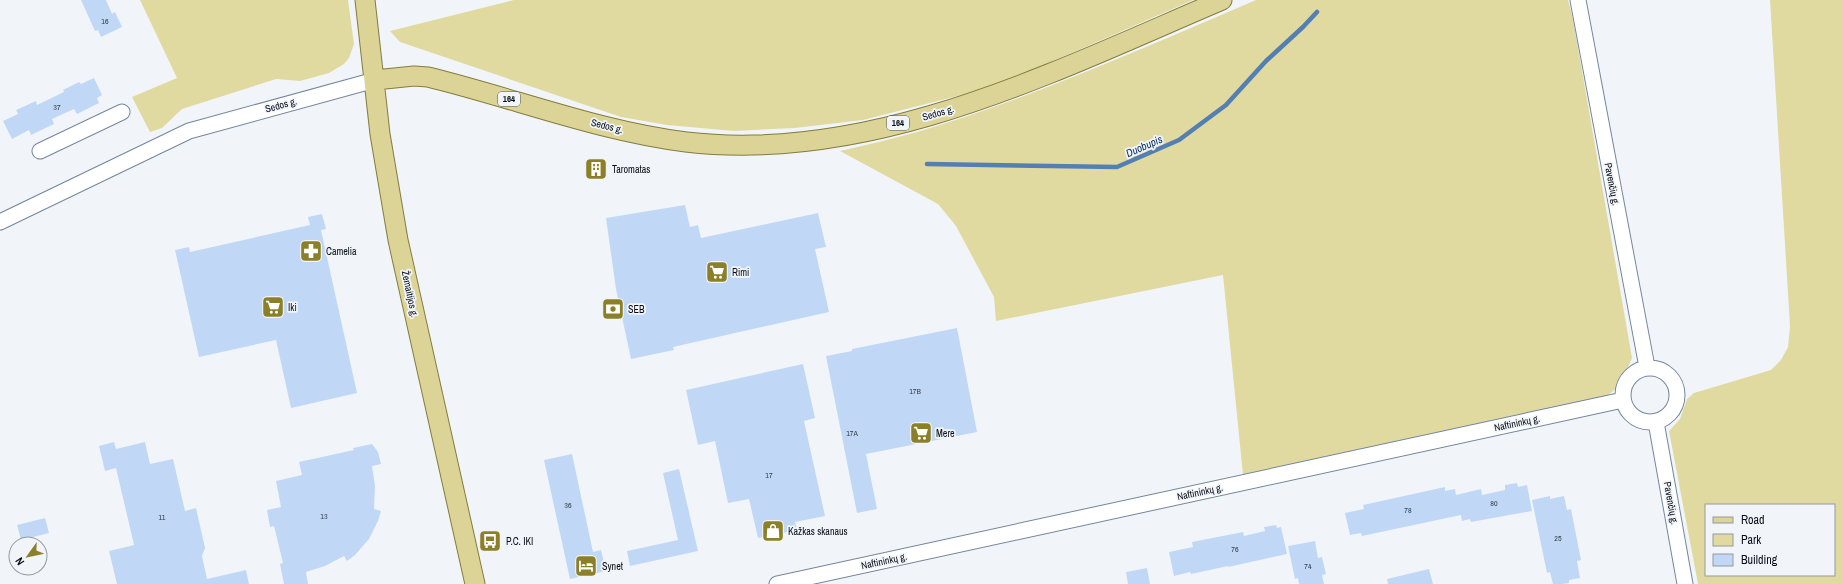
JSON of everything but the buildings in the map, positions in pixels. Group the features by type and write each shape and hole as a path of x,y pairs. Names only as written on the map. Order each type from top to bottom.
{"main road":[{"name":"Žemaitijos g.","path":"365,0 380,134 398,240 475,584"},
{"name":"Sedos g.","path":"375,80 414,76 428,77 593,123 658,138 721,144 764,144 808,141 866,131 965,105 1014,87 1222,0"}],"street":[{"name":"Pavenčių g.","path":"1578,0 1647,368"},
{"name":"Sedos g.","path":"0,222 189,131 375,80"},
{"path":"40,152 122,112"},
{"path":"1647,368 1662,370 1674,381 1677,388 1678,397 1673,409 1664,418 1656,422 1639,420 1632,415 1623,400 1623,391 1628,379 1638,370 1647,368"},
{"name":"Naftininkų g.","path":"777,584 1623,400"},
{"name":"Pavenčių g.","path":"1656,422 1685,584"}],"green space":[{"path":"140,0 348,0 354,44 349,58 344,64 329,73 300,81 276,79 182,109 162,128 150,132 132,97 177,78"},
{"path":"514,0 1193,0 1042,66 973,92 863,120 795,128 734,131 667,125 621,117 400,42 390,31"},
{"path":"1256,0 1568,0 1573,19 1632,358 1619,385 1610,394 1604,398 1243,475 1223,275 996,321 994,297 956,226 938,204 840,151 917,132 1003,104 1088,71"},
{"path":"1770,0 1843,0 1843,584 1698,584 1669,431 1680,419 1687,399 1694,393 1771,370 1781,360 1788,347 1790,326"}],"waterway":[{"name":"Duobupis","path":"927,164 1117,167 1179,140 1226,105 1266,61 1317,12"}],"place":[{"name":"Taromatas","path":"596,169"},
{"name":"Camelia","path":"311,251"},
{"name":"Rimi","path":"717,272"},
{"name":"Iki","path":"273,307"},
{"name":"SEB","path":"613,309"},
{"name":"Mere","path":"921,433"},
{"name":"Kažkas skanaus","path":"773,531"},
{"name":"P.C. IKI","path":"490,541"},
{"name":"Synet","path":"586,566"}]}
